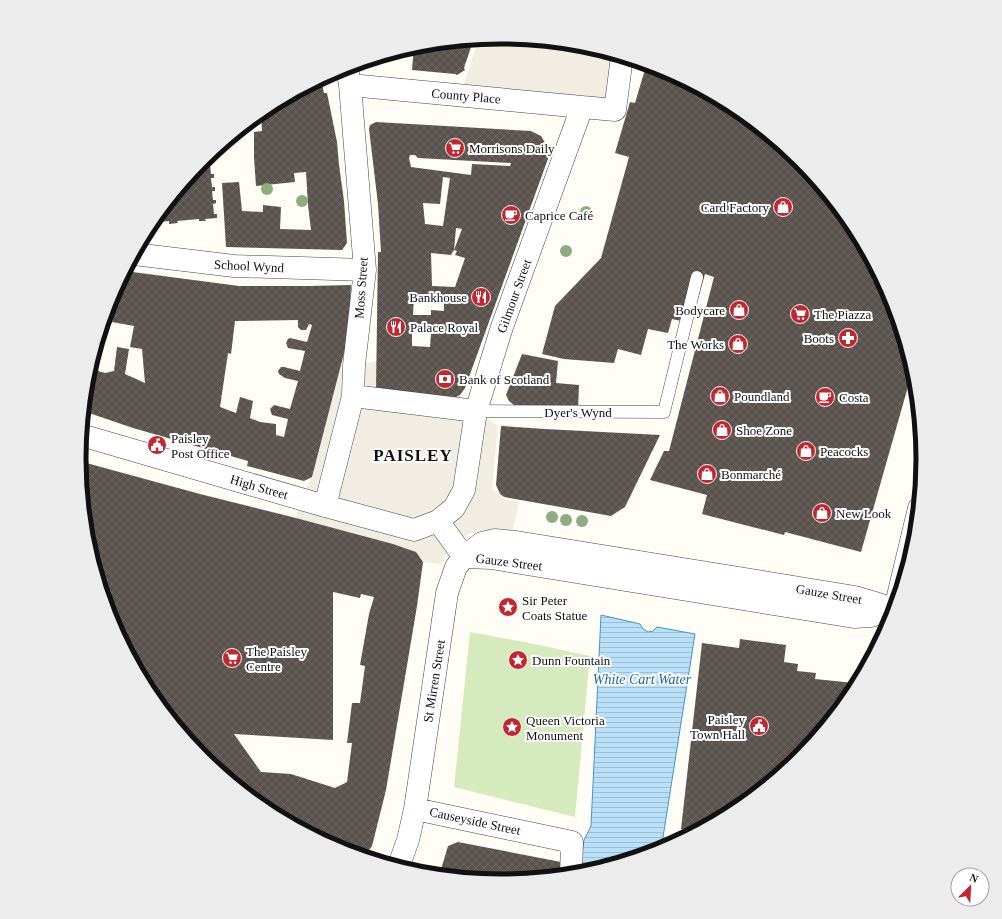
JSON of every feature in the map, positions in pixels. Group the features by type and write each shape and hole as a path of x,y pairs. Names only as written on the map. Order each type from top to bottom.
{"street":[{"path":"582,107 615,110 621,62"},
{"name":"County Place","path":"349,76 582,107"},
{"name":"Moss Street","path":"325,506 353,396 354,365 365,270 349,76"},
{"name":"Gilmour Street","path":"438,521 454,508 464,490 476,411 502,327 582,107"},
{"name":"School Wynd","path":"140,255 234,266 365,270"},
{"name":"Dyer's Wynd","path":"353,396 476,411"},
{"name":"High Street","path":"86,436 325,506 414,530 438,521"},
{"path":"438,521 464,557"},
{"name":"Gauze Street","path":"464,557 482,543 495,540 516,542 856,597 888,609"},
{"name":"St Mirren Street","path":"415,808 447,593 456,567 464,557"},
{"name":"Causeyside Street","path":"400,863 408,840 415,808 572,842 571,869"}],"lane":[{"name":"Dyer's Wynd","path":"476,411 664,412 697,277"}],"green space":[{"path":"470,632 590,656 575,817 454,787"}],"shaded area":[{"path":"477,45 528,45 555,48 582,52 621,62 615,110 460,95"},
{"path":"377,361 456,397 498,426 492,488 503,499 519,502 512,534 489,530 473,532 454,542 441,564 423,562 416,552 393,544 296,518 301,499 312,477 340,371 354,365"}],"water":[{"name":"White Cart Water","path":"601,615 640,624 643,629 648,632 653,631 657,627 695,634 662,842 609,861 580,867 584,840 591,826"}],"building":[{"path":"472,45 464,68 465,70 457,75 412,70 413,53"},
{"name":"The Piazza","path":"645,70 685,87 732,114 775,147 795,166 831,207 861,252 885,300 902,352 909,381 861,552 785,532 784,535 702,514 707,495 650,480 664,451 669,451 714,277 705,274 691,323 672,319 668,333 648,329 641,355 618,349 614,363 564,359 542,354 555,306 601,258 629,157 615,153 630,102 635,103"},
{"path":"322,85 324,93 327,93 337,142 347,243 342,250 226,247 222,183 239,182 242,211 263,212 263,205 281,207 280,229 311,230 306,172 294,173 295,182 256,186 254,132 262,131 261,120 293,100"},
{"path":"376,122 531,131 541,136 547,146 547,155 549,156 465,388 460,395 456,397 447,398 376,390 378,252 381,252 378,204 369,129 370,125","holes":["410,155 415,155 418,158 511,163 510,166 472,164 471,175 411,167 409,158","443,177 450,178 443,226 425,224 423,203 440,204","456,228 462,229 454,250","454,250 457,251 455,255 465,258 455,287 432,286 431,253 451,255","414,297 444,300 444,311 431,310 431,315 413,315","412,332 431,333 430,347 412,346"]},
{"path":"213,161 213,164 210,165 211,174 214,174 214,178 211,178 212,187 215,187 215,191 212,191 213,200 216,200 216,203 213,204 214,214 217,214 217,218 205,219 206,221 199,221 199,219 177,221 178,223 169,224 169,221 161,222 171,207"},
{"path":"130,272 239,286 351,285 349,334 312,477 304,481 247,466 248,461 133,428 88,413 95,370 105,373 114,371 117,347 129,349 125,374 145,383 142,349 130,347 134,326 112,322 117,300","holes":["298,320 298,327 301,330 306,330 309,324 312,325 307,342 290,338 286,343 288,348 305,351 300,371 284,367 281,367 278,371 279,374 285,378 298,381 290,409 274,405 270,409 272,415 288,419 284,437 276,435 276,424 260,422 250,418 253,401 240,397 236,413 220,407 228,353 231,354 235,321"]},
{"path":"522,354 558,361 556,383 579,385 578,409 514,405 509,401 506,395"},
{"path":"501,426 660,435 625,507 611,516 504,497 500,494 496,485"},
{"name":"The Paisley Centre","path":"86,463 393,544 416,552 423,562 417,606 386,790 372,846 367,853 342,843 317,832 270,805 227,772 207,753 171,712 141,667 128,643 117,619 108,593 93,541 86,487","holes":["333,592 360,598 361,594 374,597 369,614 360,665 365,666 360,703 352,703 347,743 352,743 347,782 335,788 291,774 261,772 234,734 333,740"]},
{"name":"Paisley Town Hall","path":"740,639 786,645 784,662 798,664 797,671 816,673 815,679 851,683 831,712 795,753 775,772 732,805 709,819 689,830 681,829 702,643 739,648"},
{"path":"458,842 561,862 561,870 501,875 474,874 441,870 448,846"}],"place":[{"name":"Morrisons Daily","path":"455,148"},
{"name":"Card Factory","path":"783,207"},
{"name":"Caprice Café","path":"511,215"},
{"name":"Bankhouse","path":"481,297"},
{"name":"Bodycare","path":"739,310"},
{"name":"The Piazza","path":"800,314"},
{"name":"Palace Royal","path":"396,327"},
{"name":"Boots","path":"848,338"},
{"name":"The Works","path":"738,344"},
{"name":"Bank of Scotland","path":"445,379"},
{"name":"Poundland","path":"720,396"},
{"name":"Costa","path":"825,397"},
{"name":"Shoe Zone","path":"722,430"},
{"name":"Paisley Post Office","path":"157,445"},
{"name":"Peacocks","path":"806,451"},
{"name":"Bonmarché","path":"707,474"},
{"name":"New Look","path":"822,513"},
{"name":"Sir Peter Coats Statue","path":"508,607"},
{"name":"The Paisley Centre","path":"232,658"},
{"name":"Dunn Fountain","path":"518,660"},
{"name":"Paisley Town Hall","path":"759,726"},
{"name":"Queen Victoria Monument","path":"512,727"}],"district":[{"name":"PAISLEY","path":"413,455"}]}
